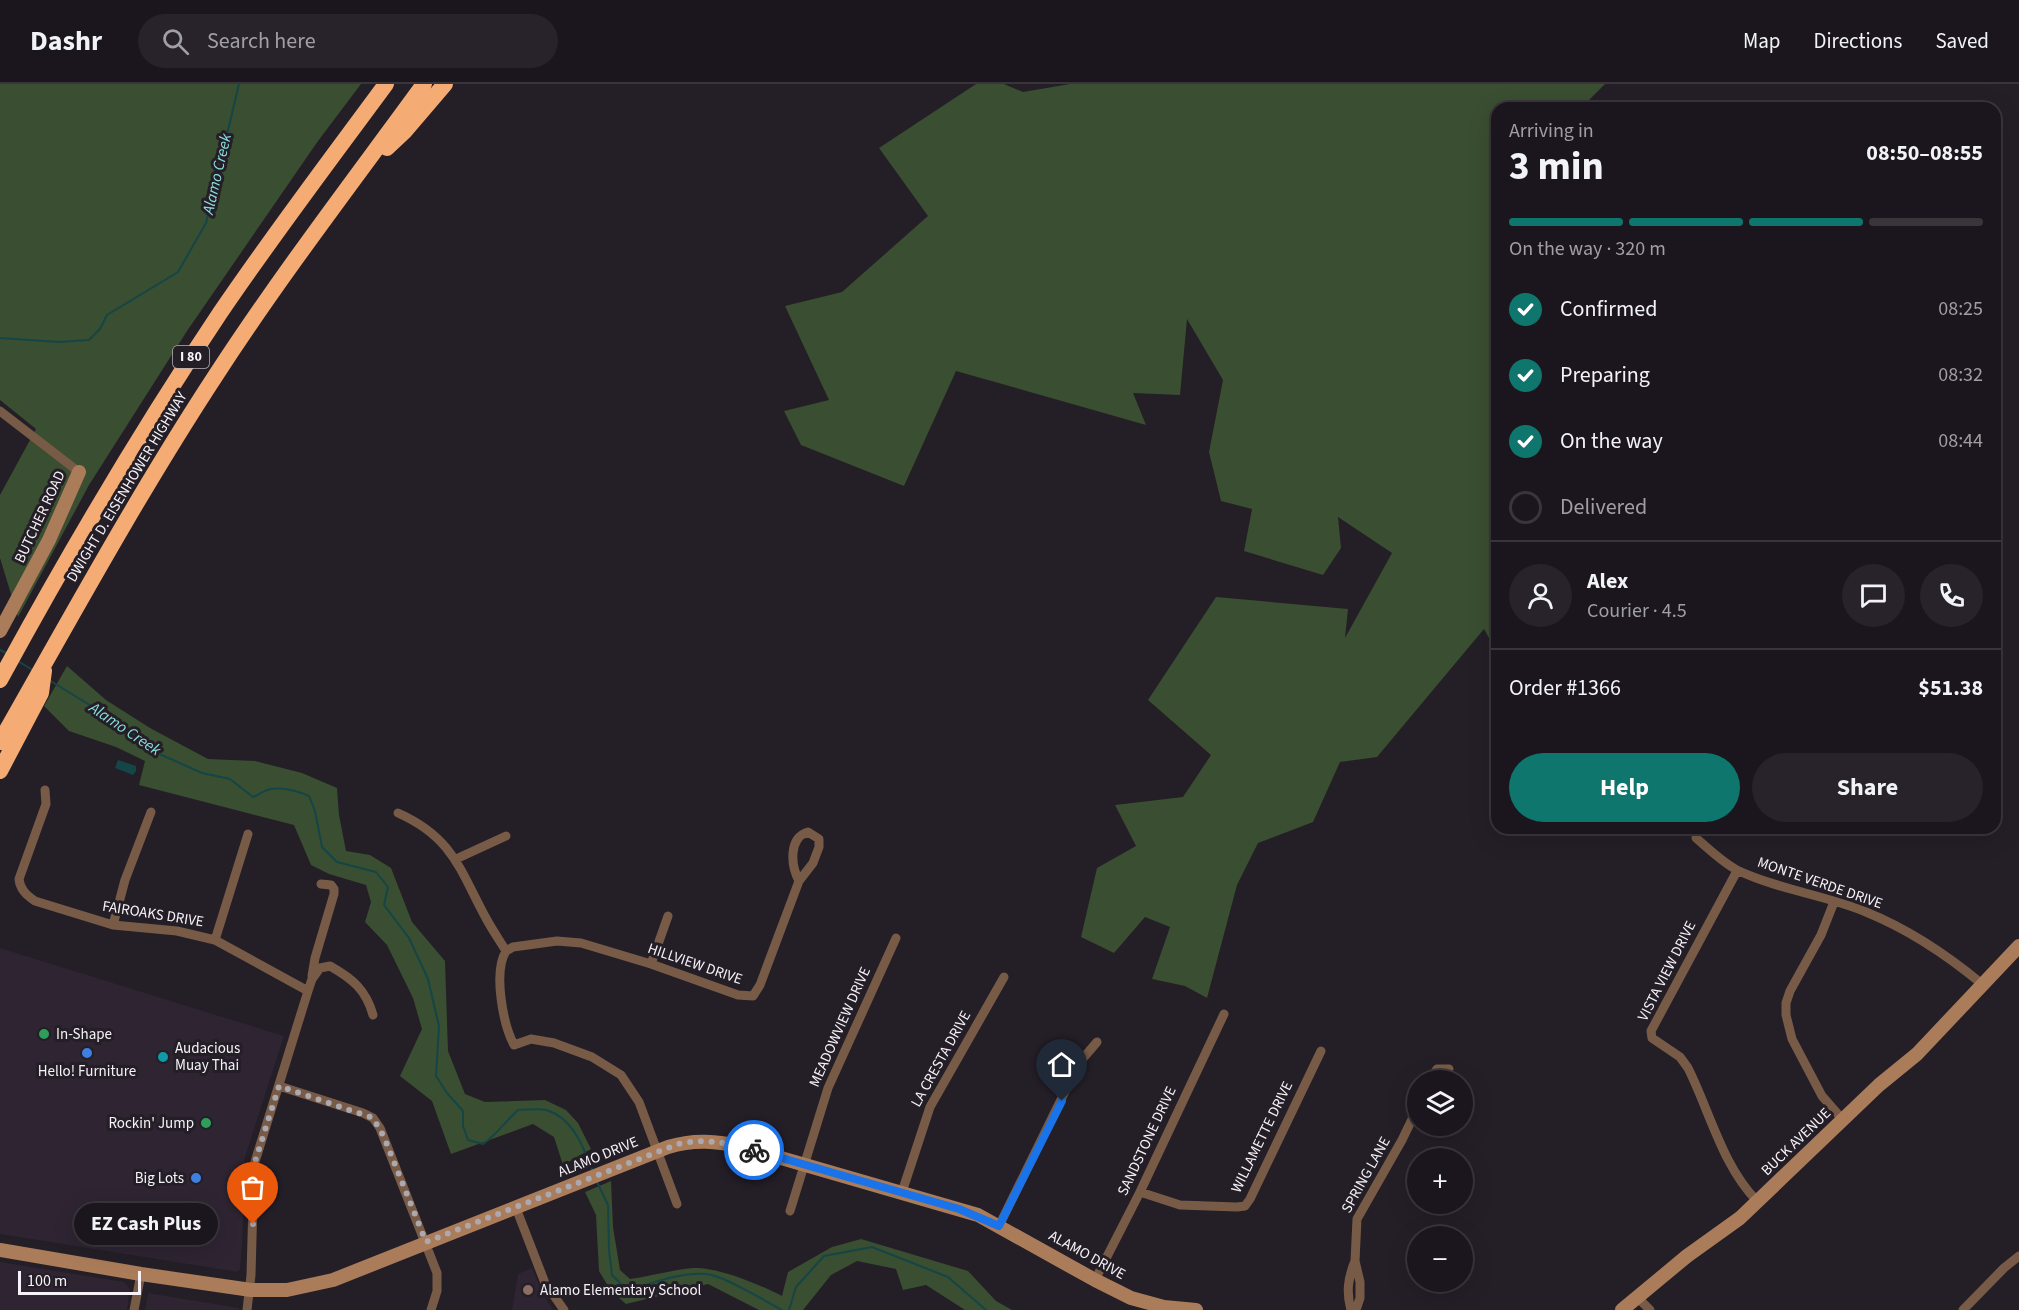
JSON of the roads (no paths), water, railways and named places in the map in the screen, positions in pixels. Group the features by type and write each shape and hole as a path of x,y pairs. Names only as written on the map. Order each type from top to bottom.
{"highway":[{"name":"DWIGHT D. EISENHOWER HIGHWAY","path":"3,675 129,456 189,360 259,258 386,84"},
{"name":"DWIGHT D. EISENHOWER HIGHWAY","path":"36,690 46,662 124,524 215,377 248,327 424,84"},
{"path":"360,173 404,132 445,84"},
{"path":"0,742 36,690"},
{"path":"0,771 36,690"}],"main road":[{"name":"BUTCHER ROAD","path":"0,631 50,540 79,472"},
{"name":"BUCK AVENUE","path":"1622,1310 1687,1257 1740,1218 1880,1085 1917,1054 2019,946"},
{"name":"ALAMO DRIVE","path":"0,1250 251,1290 287,1290 333,1280 656,1152 692,1141 712,1141 726,1143 978,1215 1131,1298 1175,1309 1196,1310"}],"street":[{"name":"BUTCHER ROAD","path":"0,411 79,472"},
{"name":"FAIROAKS DRIVE","path":"45,790 46,804 20,872 19,879 27,896 35,901 113,925 184,932 215,940 308,991"},
{"path":"113,925 125,880 151,812"},
{"path":"398,813 414,820 433,833 456,859 486,919 506,951 502,957 500,976 506,1030 514,1045 531,1039 542,1040 592,1056 621,1075 639,1102 677,1204"},
{"path":"808,832 819,839 819,847 813,863 799,881 793,870 792,859 798,839 808,832"},
{"path":"215,940 248,834"},
{"path":"456,859 506,836"},
{"name":"MONTE VERDE DRIVE","path":"1696,838 1737,871 1864,911 1881,919 1943,954 1982,984"},
{"name":"VISTA VIEW DRIVE","path":"1737,871 1651,1031 1653,1038 1672,1051 1688,1068 1726,1156 1757,1201"},
{"name":"HILLVIEW DRIVE","path":"506,951 513,947 540,943 581,943 651,964 738,995 753,996 760,985 799,881"},
{"path":"247,1310 251,1290 254,1165 312,979 315,958 334,894 331,885 321,884"},
{"path":"1834,902 1821,935 1790,991 1786,1003 1786,1016 1792,1039 1822,1096 1843,1120"},
{"path":"651,964 668,916"},
{"name":"MEADOWVIEW DRIVE","path":"790,1211 828,1088 896,938"},
{"path":"312,979 320,968 330,966 339,971 355,982 370,1003 373,1015"},
{"name":"LA CRESTA DRIVE","path":"902,1192 930,1107 1004,977"},
{"name":"SANDSTONE DRIVE","path":"1095,1280 1140,1192 1224,1014"},
{"path":"999,1226 1079,1063 1097,1042"},
{"name":"WILLAMETTE DRIVE","path":"1140,1192 1180,1205 1245,1206 1251,1199 1322,1051"},
{"path":"1436,1070 1449,1068"},
{"path":"279,1086 373,1118 384,1137 438,1278 437,1291 431,1310"},
{"name":"SPRING LANE","path":"1353,1310 1360,1298 1360,1282 1355,1261 1357,1219 1407,1130"},
{"path":"516,1208 545,1283 564,1310"},
{"path":"1963,1310 2019,1256"},
{"path":"134,1310 141,1274"},
{"path":"1637,1297 1650,1310"}],"waterway":[{"name":"Alamo Creek","path":"0,338 59,342 89,340 100,329 107,315 178,272 206,223 239,84"},
{"name":"Alamo Creek","path":"0,650 6,653"},
{"name":"Alamo Creek","path":"18,661 34,671"},
{"name":"Alamo Creek","path":"49,680 119,723 155,752 202,773 230,779 253,797 266,790 276,789 290,790 309,796 315,811 322,847 337,862 376,872 388,887 384,905 409,938 428,979 439,1026 436,1076 463,1111 463,1126 468,1140 483,1144 518,1110 546,1110 556,1114 571,1127 582,1144 593,1172"},
{"name":"Alamo Creek","path":"596,1180 608,1205 612,1275 628,1291 676,1276 706,1274 733,1283 782,1310"},
{"name":"Alamo Creek","path":"789,1310 796,1287 824,1256 872,1247 948,1277 986,1310"}],"place":[{"name":"In-Shape","path":"44,1034"},
{"name":"Hello! Furniture","path":"87,1053"},
{"name":"Audacious Muay Thai","path":"163,1057"},
{"name":"Rockin' Jump","path":"206,1123"},
{"name":"Big Lots","path":"196,1178"},
{"name":"EZ Cash Plus","path":"253,1224"},
{"name":"Alamo Elementary School","path":"528,1290"}]}
